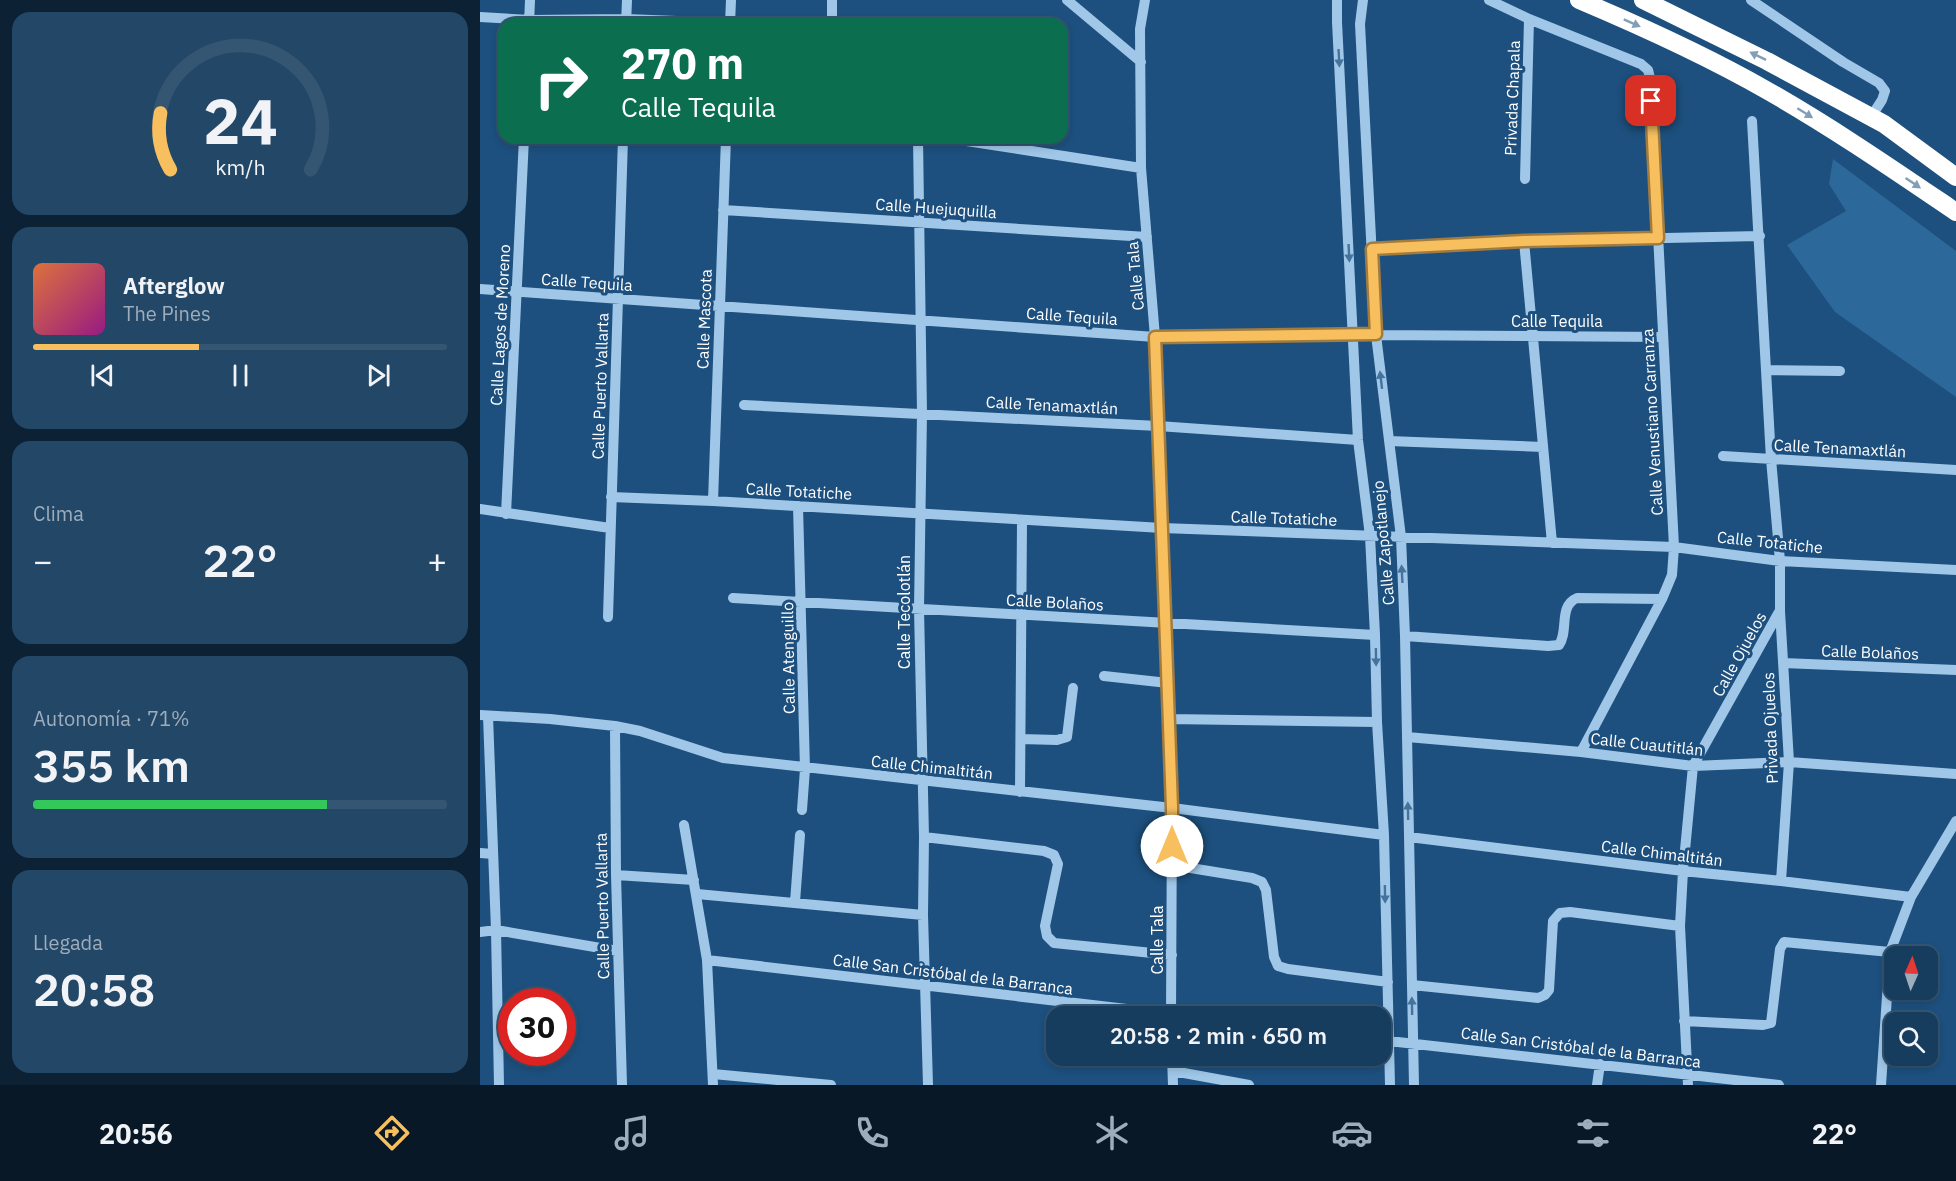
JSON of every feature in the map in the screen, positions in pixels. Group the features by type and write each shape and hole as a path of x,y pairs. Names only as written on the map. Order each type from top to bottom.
{"highway":[{"path":"1579,0 1685,47 1768,90 1870,154 1956,212"},
{"path":"1642,0 1767,61 1884,124 1956,177"}],"street":[{"path":"529,18 530,0"},
{"path":"626,18 627,0"},
{"path":"730,18 731,0"},
{"path":"831,18 832,0"},
{"path":"1066,0 1141,62"},
{"name":"Calle Tala","path":"1145,0 1140,29 1141,168 1155,337 1166,622 1172,808 1171,1006"},
{"name":"Calle Zapotlanejo","path":"1337,0 1358,440 1370,536 1375,635 1377,722 1384,835 1387,1006"},
{"name":"Calle Zapotlanejo","path":"1363,0 1360,24 1376,334 1401,537 1414,1085"},
{"path":"1489,0 1529,19"},
{"path":"1751,0 1843,62 1879,83 1885,91 1871,117"},
{"path":"480,17 498,19"},
{"name":"Calle Venustiano Carranza","path":"1529,19 1641,64 1648,70 1650,78 1674,547 1672,575 1662,599 1581,752"},
{"name":"Privada Chapala","path":"1525,179 1529,19"},
{"name":"Calle Ojuelos","path":"1688,1080 1680,926 1693,766 1780,611 1780,561 1771,459 1752,121"},
{"name":"Calle Lagos de Moreno","path":"506,514 524,144"},
{"name":"Calle Puerto Vallarta","path":"608,617 623,144"},
{"name":"Calle Mascota","path":"713,501 726,144"},
{"name":"Calle Tecolotlán","path":"918,144 922,413 919,609 928,1085"},
{"path":"998,144 1141,168"},
{"name":"Calle Huejuquilla","path":"723,210 1147,237"},
{"path":"1372,249 1524,241 1760,236"},
{"path":"1524,241 1552,543"},
{"name":"Calle Tequila","path":"480,289 1155,337 1376,334 1663,337"},
{"path":"1767,370 1840,371"},
{"name":"Calle Tenamaxtlán","path":"744,405 1158,426 1358,440"},
{"path":"1389,441 1543,447"},
{"name":"Calle Tenamaxtlán","path":"1723,456 1956,470"},
{"name":"Calle Totatiche","path":"611,497 1162,528 1674,547 1780,561 1956,570"},
{"name":"Calle Atenguillo","path":"798,506 805,769 802,810"},
{"path":"480,509 610,528"},
{"path":"1020,792 1022,521"},
{"name":"Calle Bolaños","path":"733,598 1375,635"},
{"path":"1405,636 1559,645 1563,639 1566,608 1570,601 1577,598 1662,599"},
{"name":"Privada Ojuelos","path":"1780,611 1789,762 1780,880"},
{"name":"Calle Bolaños","path":"1783,663 1956,670"},
{"path":"1104,676 1168,683"},
{"path":"1021,739 1058,740 1067,737 1072,688"},
{"path":"484,716 494,854 499,1085"},
{"name":"Calle Chimaltitán","path":"484,716 549,719 615,726 640,731 723,758 805,769 1172,808 1384,835"},
{"path":"1169,719 1377,722"},
{"name":"Calle Puerto Vallarta","path":"615,726 616,875 622,1085"},
{"name":"Calle Cuautitlán","path":"1407,737 1581,752 1693,766 1789,762 1956,774"},
{"path":"1892,946 1911,897 1956,821"},
{"path":"684,825 707,960 713,1079 831,1085"},
{"path":"795,902 800,836"},
{"path":"924,837 1044,851 1054,855 1058,864 1045,926 1047,936 1054,943 1172,955"},
{"name":"Calle Chimaltitán","path":"1409,837 1911,897"},
{"path":"480,853 494,854"},
{"path":"1172,865 1252,878 1262,882 1266,890 1274,957 1278,966 1388,982"},
{"path":"616,875 694,880"},
{"path":"697,894 923,915"},
{"path":"1412,985 1538,998 1549,990 1553,921 1560,913 1570,912 1680,926"},
{"path":"480,932 496,930 618,951"},
{"path":"1684,1021 1763,1025 1771,1023 1780,949 1784,942 1884,951"},
{"name":"Calle San Cristóbal de la Barranca","path":"707,960 1089,1006"},
{"path":"1881,1085 1887,1000"},
{"name":"Calle San Cristóbal de la Barranca","path":"1391,1040 1600,1064 1688,1080 1779,1085"},
{"path":"1597,1085 1600,1064"},
{"path":"1173,1066 1173,1085"},
{"name":"Calle Zapotlanejo","path":"1388,1066 1390,1085"},
{"path":"1173,1071 1249,1085"}],"shaded area":[{"path":"1833,159 1956,251 1956,397 1835,312 1787,245 1846,211 1829,184"}],"route":[{"path":"1172,846 1155,337 1376,334 1372,249 1524,241 1658,238 1651,101"}]}
